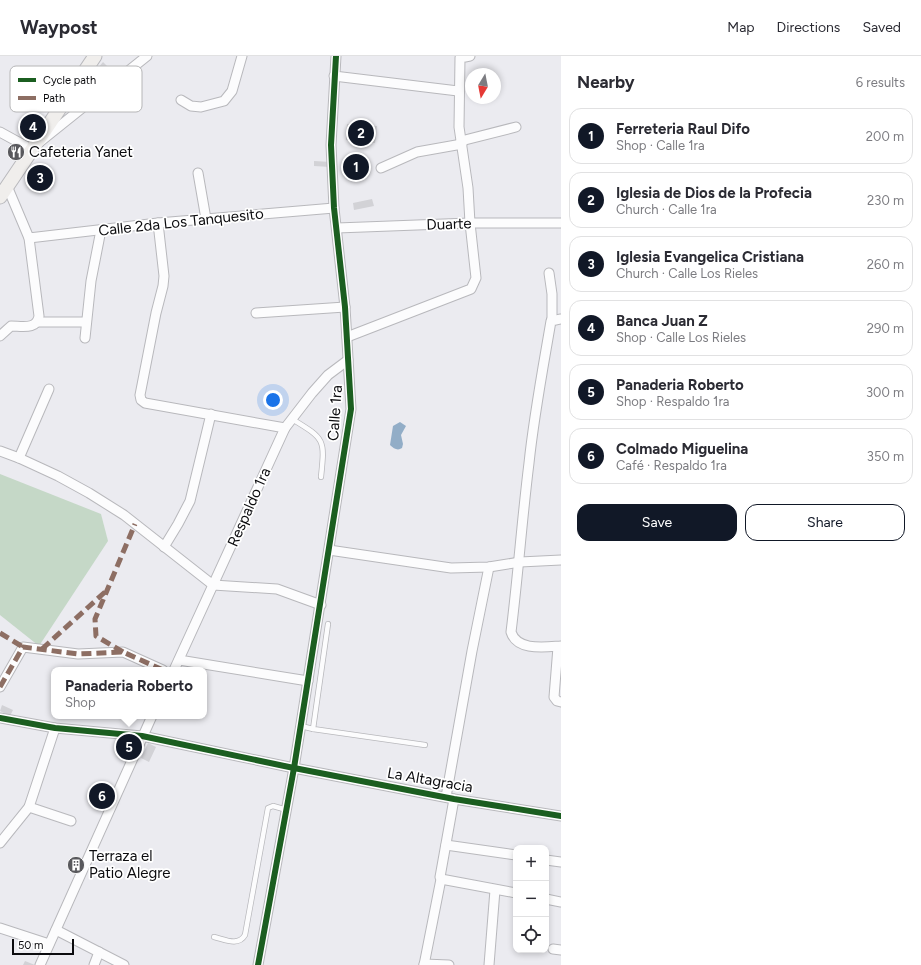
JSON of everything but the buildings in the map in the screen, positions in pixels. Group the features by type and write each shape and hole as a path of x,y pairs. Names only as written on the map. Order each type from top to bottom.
{"street":[{"path":"88,66 95,56"},
{"path":"135,66 147,56"},
{"path":"180,100 191,106 201,107 224,101 232,91 242,56"},
{"name":"Calle 1ra","path":"258,965 294,768 330,550 351,409 345,307 334,208 331,145 336,56"},
{"path":"347,337 471,289 476,278 468,188 459,127 458,91 459,57 470,56"},
{"path":"334,76 458,91"},
{"path":"0,336 11,326 34,326 38,322 40,316 29,238 4,192 56,112"},
{"path":"31,149 77,112"},
{"path":"381,168 417,152 462,142 516,127"},
{"path":"0,132 31,149"},
{"path":"198,173 206,219"},
{"name":"Calle 2da Los Tanquesito","path":"29,238 158,223 334,208"},
{"path":"158,223 164,276 140,396 141,400 144,403 285,428"},
{"name":"Duarte","path":"337,228 470,223 561,223"},
{"path":"85,338 91,281 101,230"},
{"path":"548,273 557,319 542,371 529,462 520,562 511,632 514,640 526,646 559,647 554,697 556,701 561,702"},
{"path":"256,313 345,307"},
{"path":"38,322 86,322"},
{"name":"Respaldo 1ra","path":"176,667 285,428 328,375 348,360"},
{"path":"19,458 49,389"},
{"path":"164,547 190,501 211,414"},
{"path":"0,452 19,458 58,476 89,493 124,515 213,585 277,589 320,605"},
{"path":"330,550 451,568 489,567 520,562 561,560"},
{"path":"449,965 424,964 441,879 440,877 446,845 450,798 472,651 489,567"},
{"path":"0,687 23,647 78,654 123,652 156,667"},
{"path":"179,660 308,681"},
{"name":"La Altagracia","path":"0,718 56,728 142,736 294,768 450,798 561,816"},
{"path":"40,965 150,719"},
{"path":"0,843 29,807 56,728"},
{"path":"29,807 71,821"},
{"path":"446,845 513,855"},
{"path":"549,860 561,862"},
{"path":"441,879 513,893"},
{"path":"489,965 495,890"},
{"path":"549,900 561,902"},
{"path":"0,928 49,944"},
{"path":"56,930 124,965"},
{"path":"94,965 99,952"}],"lane":[{"path":"292,419 316,433 322,443 324,450 321,477"},
{"path":"313,729 328,624"},
{"path":"301,726 425,745"},
{"path":"214,937 237,942 242,940 268,808 272,806 286,810"}],"green space":[{"path":"0,474 101,514 108,541 39,646 0,615"}],"water":[{"path":"400,422 406,426 401,435 403,444 402,448 398,449 390,445 393,426"}],"marked path":[{"path":"123,652 96,636 95,619 135,524"},
{"path":"42,649 105,592"},
{"path":"0,633 23,647"},
{"path":"0,687 23,647 78,654 123,652 156,667"}],"cycle path":[{"path":"258,965 294,768 351,409 345,307 334,208 331,145 336,56"},
{"path":"0,718 55,728 142,736 294,768 454,799 561,816"}],"place":[{"name":"Banca Juan Z","path":"33,127"},
{"name":"Iglesia de Dios de la Profecia","path":"361,133"},
{"name":"Cafeteria Yanet","path":"16,152"},
{"name":"Ferreteria Raul Difo","path":"356,167"},
{"name":"Iglesia Evangelica Cristiana","path":"40,178"},
{"name":"Panaderia Roberto","path":"129,747"},
{"name":"Colmado Miguelina","path":"102,796"},
{"name":"Terraza el Patio Alegre","path":"76,865"}]}
